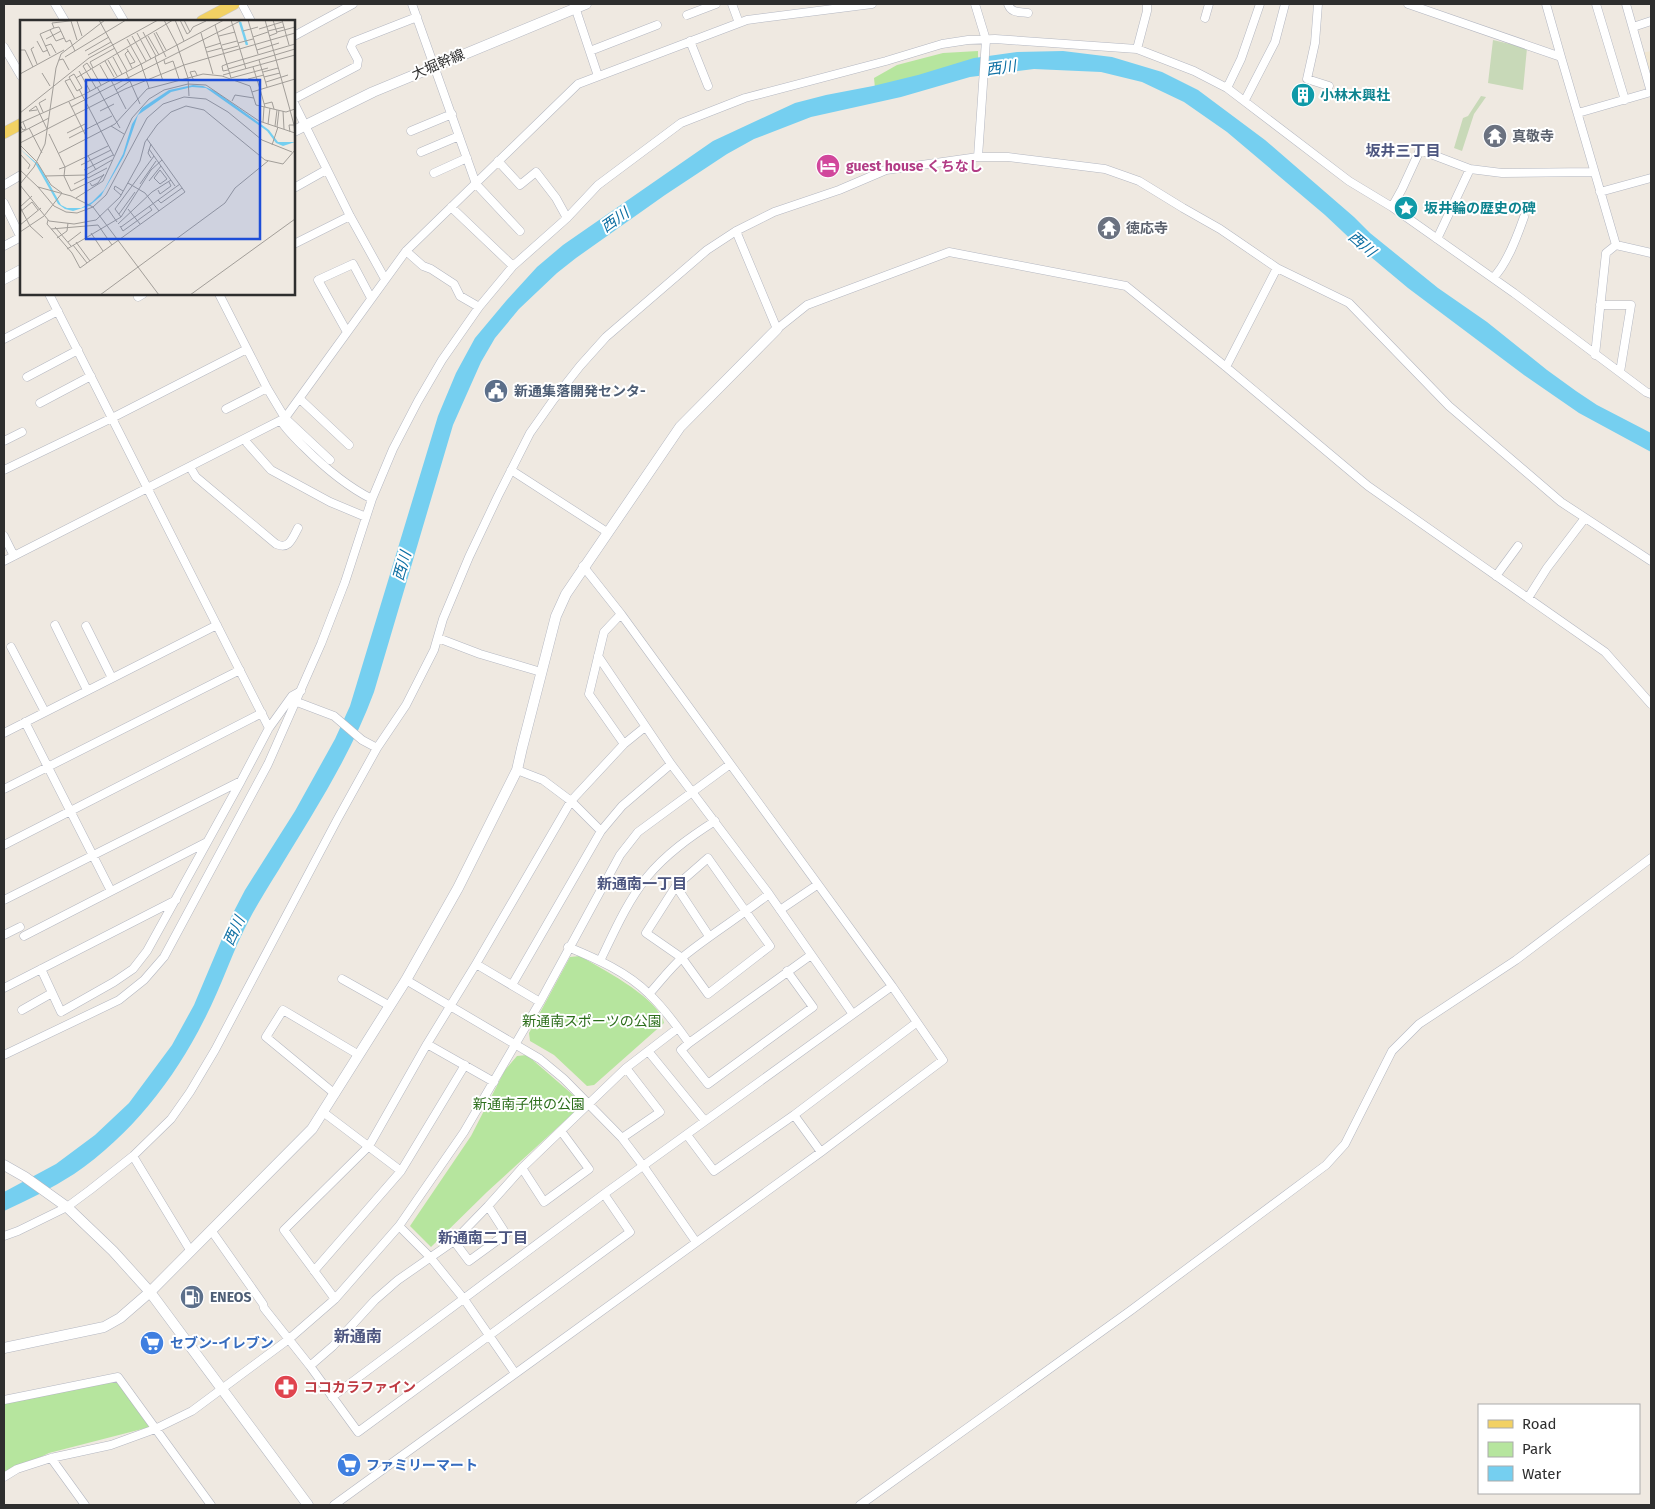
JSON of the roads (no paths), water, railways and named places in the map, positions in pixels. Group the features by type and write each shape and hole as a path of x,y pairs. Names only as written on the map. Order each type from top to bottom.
{"main road":[{"path":"204,20 226,6"},
{"path":"4,134 20,125"}],"street":[{"path":"55,4 64,20"},
{"path":"114,4 123,20"},
{"path":"242,4 250,20"},
{"path":"295,35 353,4"},
{"path":"414,4 476,184 520,231"},
{"name":"大堀幹線","path":"295,131 373,92 574,6 586,4"},
{"path":"688,15 716,4"},
{"path":"732,4 739,22"},
{"path":"4,561 283,419 406,251 578,84 739,22 829,6 872,4"},
{"path":"975,4 986,40 978,157"},
{"path":"1008,4 1014,12 1028,13"},
{"path":"1137,49 1147,11 1147,4"},
{"path":"1205,18 1208,4"},
{"path":"1228,88 1241,59 1260,4"},
{"path":"1245,100 1275,42 1285,4"},
{"path":"1318,4 1314,43 1307,79 1329,86"},
{"path":"1408,4 1561,57"},
{"path":"1546,4 1616,245"},
{"path":"1596,4 1625,100"},
{"path":"1578,113 1651,92 1626,4"},
{"path":"574,6 598,76"},
{"path":"295,98 357,66 358,60 351,46 353,42 417,17"},
{"path":"1636,26 1651,21"},
{"path":"590,51 657,25"},
{"path":"4,1055 119,1000 144,980 164,957 268,764 297,702 345,582 372,499 393,449 442,360 479,307 513,266 567,218 598,185 681,123 745,98 886,61 942,44 968,40 995,39 1137,49 1194,71 1228,88 1349,181 1392,207 1493,278 1595,355 1651,394"},
{"path":"690,41 708,86"},
{"path":"4,47 20,74"},
{"path":"295,105 326,170 385,279"},
{"path":"411,131 452,114"},
{"path":"421,152 459,136"},
{"path":"1392,207 1420,150 1470,169 1502,173 1594,172"},
{"path":"4,1236 68,1207 133,1156 171,1119 190,1092 215,1050 310,868 377,748 406,704 434,650 443,619 469,557 530,433 580,366 606,337 707,250 736,231 774,212 839,190 886,170 978,157 1008,157 1105,169 1138,181 1220,229 1278,268 1349,304 1449,406 1562,502 1651,561"},
{"path":"434,174 467,158"},
{"path":"498,161 520,185 536,172 556,198 567,218"},
{"path":"1437,239 1470,169"},
{"path":"295,187 326,170"},
{"path":"4,185 20,176"},
{"path":"1600,192 1651,178"},
{"path":"4,203 6,214 20,235"},
{"path":"451,208 513,266"},
{"path":"295,244 350,216"},
{"path":"1493,278 1500,270 1524,217"},
{"path":"736,231 778,329"},
{"path":"4,246 20,238"},
{"path":"1616,245 1651,253"},
{"path":"1595,355 1606,253 1616,245"},
{"path":"406,251 423,266 454,284 460,296 479,307"},
{"path":"4,1348 104,1327 120,1318 150,1292 312,1129 406,980 458,888 517,770 556,616 566,594 680,427 778,329 807,305 949,252 1126,286 1368,486 1605,652 1651,704"},
{"path":"347,332 318,280 353,264 371,298"},
{"path":"1226,367 1278,268"},
{"path":"4,279 20,271"},
{"path":"50,295 269,728"},
{"path":"220,295 289,432 339,480 372,499"},
{"path":"1600,305 1631,305 1620,372"},
{"path":"4,340 58,311"},
{"path":"4,470 112,418 247,349"},
{"path":"27,377 78,350"},
{"path":"40,402 91,376"},
{"path":"226,409 267,388"},
{"path":"300,398 349,445"},
{"path":"283,419 330,460"},
{"path":"4,442 22,432"},
{"path":"245,439 271,470 330,502 366,517"},
{"path":"190,467 196,477 281,547 290,544 298,528"},
{"path":"511,470 607,532"},
{"path":"1528,598 1547,568 1585,518"},
{"path":"4,536 14,556"},
{"path":"1496,576 1518,546"},
{"path":"334,1505 821,1152 943,1060 892,986 584,566"},
{"path":"621,614 604,632 589,694 624,744"},
{"path":"4,733 217,624"},
{"path":"55,625 87,690"},
{"path":"86,626 112,678"},
{"path":"438,638 480,654 541,672"},
{"path":"11,646 45,712"},
{"path":"598,656 671,764 769,894 852,1013"},
{"path":"4,790 240,670"},
{"path":"40,969 61,1012 133,969 148,951 269,728 292,696 301,691"},
{"path":"297,702 334,716 362,740 377,748"},
{"path":"4,845 262,713"},
{"path":"25,722 111,891"},
{"path":"335,1299 284,1230 369,1146 571,801 624,744 645,726"},
{"path":"512,985 601,831 622,806 671,764"},
{"path":"4,1477 17,1469 51,1458 110,1445 155,1429 192,1411 223,1390 289,1339 335,1299 399,1226 464,1132 540,1002 568,947 620,855 638,832 729,765"},
{"path":"517,770 543,780 571,801 601,831"},
{"path":"4,900 241,781"},
{"path":"600,961 625,910 648,877 679,846 715,821"},
{"path":"24,936 208,842"},
{"path":"708,858 770,946 708,994 682,958 646,933 676,886 708,858"},
{"path":"860,1505 1130,1311 1326,1165 1344,1144 1392,1051 1418,1024 1516,960 1651,858"},
{"path":"780,910 817,885"},
{"path":"676,886 709,936"},
{"path":"649,994 682,958 709,936 747,912 769,894"},
{"path":"4,988 176,900"},
{"path":"4,935 20,927"},
{"path":"568,947 626,975 649,994 689,1043"},
{"path":"787,971 813,1008 708,1084 681,1050 787,971 811,955"},
{"path":"476,964 540,1002"},
{"path":"342,979 390,1006"},
{"path":"406,980 540,1059 552,1069 590,1104 622,1138 696,1242"},
{"path":"332,1397 604,1194 644,1167 852,1013 892,986"},
{"path":"22,1010 52,993"},
{"path":"335,1094 266,1037 283,1010 359,1055"},
{"path":"687,1135 714,1171 794,1115 916,1023"},
{"path":"310,1366 333,1346 375,1300 398,1280 454,1241 522,1168 626,1068 678,1028"},
{"path":"427,1044 494,1082"},
{"path":"648,1051 705,1122"},
{"path":"314,1271 400,1171 465,1065"},
{"path":"622,1138 660,1112 626,1068"},
{"path":"324,1112 400,1171"},
{"path":"794,1115 821,1152"},
{"path":"522,1168 544,1202 588,1169 561,1131"},
{"path":"133,1156 190,1250"},
{"path":"4,1165 25,1176 68,1207 113,1251 150,1292 308,1505"},
{"path":"210,1230 264,1308 310,1366 358,1432 630,1232 604,1194"},
{"path":"454,1241 469,1262 506,1234 488,1206"},
{"path":"399,1226 430,1257 464,1299 515,1373"},
{"path":"4,1400 118,1377 211,1505"},
{"path":"51,1458 84,1505"}],"water":[{"name":"西川","path":"1063,51 1112,57 1162,72 1198,90 1265,140 1370,233 1438,288 1487,322 1576,391 1597,405 1651,433 1651,452 1579,413 1524,375 1408,288 1227,132 1184,102 1142,82 1101,72 1034,69 970,77 901,97 811,117 754,139 727,154 665,195 576,258 519,309 495,338 481,362 453,425 374,692 365,715 331,783 249,920 210,1008 192,1042 179,1064 149,1105 114,1142 74,1174 40,1194 4,1211 4,1192 56,1164 95,1135 129,1103 172,1045 194,1005 232,915 245,890 295,811 335,739 350,706 438,416 456,373 475,338 537,267 563,245 713,141 795,103 918,75 974,58 1017,52"}],"place":[{"name":"小林木興社","path":"1303,95"},
{"name":"真敬寺","path":"1495,136"},
{"name":"guest house くちなし","path":"828,166"},
{"name":"坂井輪の歴史の碑","path":"1406,208"},
{"name":"徳応寺","path":"1109,228"},
{"name":"新通集落開発センタ-","path":"496,391"},
{"name":"ENEOS","path":"192,1297"},
{"name":"セブン-イレブン","path":"152,1343"},
{"name":"ココカラファイン","path":"286,1387"},
{"name":"ファミリーマート","path":"349,1465"}],"district":[{"name":"坂井三丁目","path":"1403,151"},
{"name":"新通南一丁目","path":"642,884"},
{"name":"新通南二丁目","path":"483,1238"},
{"name":"新通南","path":"358,1336"}],"park label":[{"name":"新通南スポーツの公園","path":"592,1021"},
{"name":"新通南子供の公園","path":"529,1104"}]}
